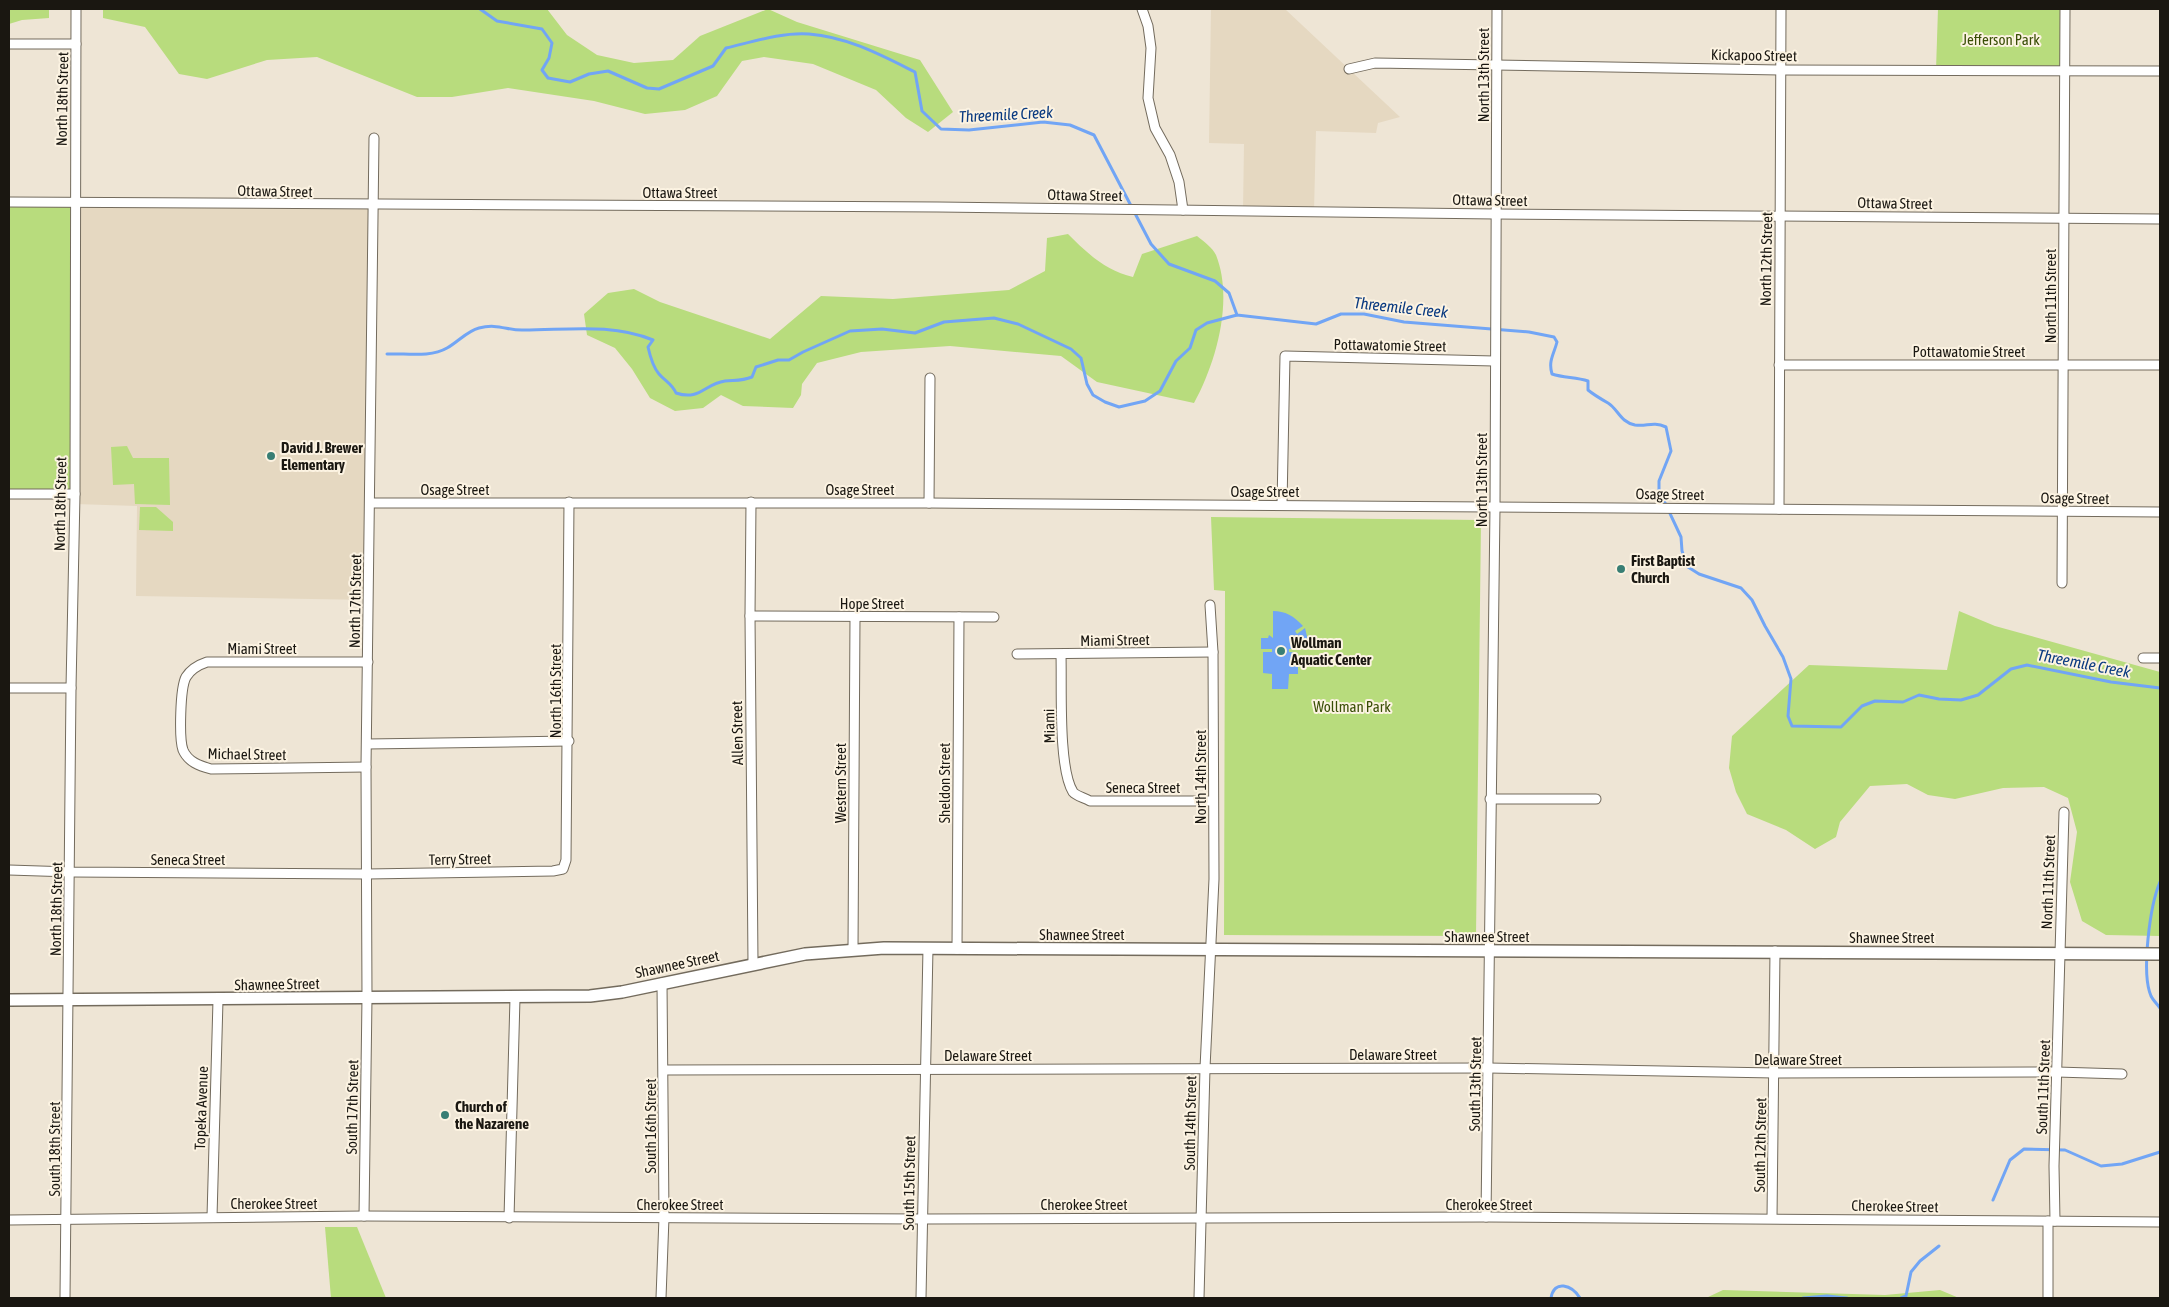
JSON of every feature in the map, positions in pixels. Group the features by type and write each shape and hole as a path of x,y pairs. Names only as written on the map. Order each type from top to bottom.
{"street":[{"name":"North 18th Street","path":"69,1000 71,688 75,494 74,202 76,9"},
{"path":"1142,9 1148,26 1151,48 1148,98 1155,128 1170,155 1179,182 1183,210"},
{"name":"North 13th Street","path":"1490,951 1497,9"},
{"name":"North 12th Street","path":"1779,509 1781,9"},
{"name":"North 11th Street","path":"2062,583 2065,9"},
{"path":"10,44 76,44"},
{"name":"Kickapoo Street","path":"1349,69 1375,63 1781,70 2160,71"},
{"name":"North 17th Street","path":"367,998 366,768 374,138"},
{"name":"Ottawa Street","path":"9,202 1122,209 2160,219"},
{"name":"Pottawatomie Street","path":"1282,504 1285,356 1494,361"},
{"name":"Pottawatomie Street","path":"1779,365 2160,365"},
{"path":"929,503 930,378"},
{"path":"9,494 75,494"},
{"name":"North 16th Street","path":"553,871 563,869 566,860 569,741 569,502"},
{"name":"Allen Street","path":"751,502 753,963"},
{"name":"Osage Street","path":"370,503 1282,504 1494,508 2160,512"},
{"name":"North 14th Street","path":"1209,949 1214,879 1213,652 1210,605"},
{"name":"Hope Street","path":"750,616 994,616"},
{"name":"Western Street","path":"853,950 855,617"},
{"name":"Sheldon Street","path":"958,949 959,617"},
{"name":"Miami Street","path":"1017,654 1213,652"},
{"name":"Miami","path":"1061,655 1064,763 1068,781 1074,794"},
{"path":"2143,658 2160,658"},
{"name":"Miami Street","path":"182,701 182,688 191,670 198,665 208,662 368,662"},
{"path":"9,688 71,688"},
{"name":"Michael Street","path":"182,701 184,751 198,766 211,769 366,768"},
{"path":"367,744 569,741"},
{"name":"Seneca Street","path":"1074,794 1090,801 1213,801"},
{"path":"1490,799 1596,799"},
{"name":"North 11th Street","path":"2059,954 2064,812"},
{"name":"Seneca Street","path":"9,870 367,874"},
{"name":"Terry Street","path":"367,874 553,871"},
{"name":"Shawnee Street","path":"9,1000 590,996 805,954 853,950 928,948 2158,954"},
{"name":"South 15th Street","path":"921,1298 928,948"},
{"name":"South 14th Street","path":"1199,1298 1209,949"},
{"name":"South 13th Street","path":"1486,1217 1490,951"},
{"name":"South 12th Street","path":"1772,1218 1775,951"},
{"name":"South 11th Street","path":"2048,1298 2055,1142 2059,954"},
{"name":"South 16th Street","path":"661,1298 664,1217 662,983"},
{"name":"South 17th Street","path":"364,1216 367,998"},
{"path":"508,1218 516,998"},
{"name":"South 18th Street","path":"65,1298 69,1000"},
{"name":"Topeka Avenue","path":"212,1217 218,1000"},
{"name":"Delaware Street","path":"664,1070 1489,1068 1775,1073 2057,1072 2122,1074"},
{"name":"Cherokee Street","path":"9,1220 364,1216 922,1220 1201,1217 1486,1217 2160,1222"}],"shaded area":[{"path":"1211,9 1285,9 1400,117 1378,123 1376,133 1316,131 1314,211 1243,211 1244,144 1209,143"},
{"path":"74,203 373,205 369,600 136,596 137,506 75,504"}],"green space":[{"path":"9,9 49,9 49,18 22,20 9,24"},
{"path":"103,9 547,9 567,35 597,55 634,63 673,60 700,36 768,9 797,22 920,60 953,112 928,132 906,118 876,90 813,64 764,57 742,61 717,96 685,110 645,114 594,101 508,88 452,97 417,97 317,57 267,60 207,79 179,74 145,27 103,18"},
{"name":"Jefferson Park","path":"1938,9 2065,9 2065,71 1936,70"},
{"path":"9,202 74,203 75,494 9,494"},
{"path":"1068,234 1106,266 1133,277 1142,254 1197,236 1215,252 1221,273 1223,311 1215,350 1202,387 1194,403 1097,382 1061,356 950,346 861,352 817,363 802,384 801,395 793,408 743,406 721,395 703,408 675,411 650,398 632,369 615,348 587,335 584,314 608,293 634,289 660,302 770,339 821,296 893,299 1009,290 1045,271 1047,238"},
{"path":"127,446 133,458 169,458 170,505 135,504 134,484 113,485 111,447"},
{"path":"140,507 156,507 173,522 173,531 139,530"},
{"name":"Wollman Park","path":"1211,517 1481,520 1476,936 1224,935 1225,591 1214,590"},
{"path":"1959,611 1995,626 2160,672 2160,936 2106,935 2082,921 2070,882 2077,832 2068,798 2044,787 2003,788 1955,799 1928,795 1907,784 1870,786 1840,822 1836,837 1815,849 1786,830 1747,814 1736,792 1729,768 1732,736 1809,665 1947,670"},
{"path":"325,1227 357,1227 386,1298 331,1298"},
{"path":"1723,1290 1885,1295 1940,1290 1959,1298 1706,1298"}],"water":[{"name":"Wollman Aquatic Center","path":"1273,611 1285,613 1300,622 1303,626 1295,631 1297,634 1305,628 1310,649 1289,649 1289,652 1298,653 1298,674 1289,674 1288,689 1272,689 1272,674 1263,673 1263,652 1272,652 1272,649 1261,649 1261,638 1268,638 1269,635 1273,638"}],"waterway":[{"name":"Threemile Creek","path":"480,9 497,21 542,29 552,43 549,58 542,70 548,78 570,82 589,74 608,71 647,88 659,89 713,66 726,48 757,40 788,34 809,34 851,43 877,53 915,72 922,111 941,129 969,130 1043,122 1070,125 1094,135 1151,244 1169,264 1215,281 1229,293 1237,315 1316,324 1341,314 1364,314 1404,322 1529,332 1554,337 1557,342 1551,361 1552,374 1588,381 1588,390 1611,406 1630,423 1635,425 1657,424 1666,427 1671,451 1659,481 1659,490 1681,537 1682,551 1688,567 1699,574 1741,588 1752,600 1783,657 1791,679 1788,716 1792,726 1841,727 1862,706 1875,701 1903,702 1919,695 1939,699 1961,700 1978,695 2011,669 2027,665 2111,682 2160,688"},
{"path":"387,354 433,353 451,346 470,332 486,327 518,330 606,329 622,331 653,340 648,347 657,371 676,393 691,395 697,394 718,383 752,377 756,367 778,360 789,360 850,331 882,329 915,333 944,322 994,318 1018,324 1071,349 1081,358 1087,384 1093,395 1119,407 1145,401 1160,391 1176,361 1190,348 1196,330 1207,323 1237,315"},
{"path":"2160,882 2150,922 2147,956 2148,985 2151,996 2160,1008"},
{"path":"1993,1200 2010,1160 2024,1149 2065,1150 2101,1166 2122,1164 2160,1152"},
{"path":"1901,1298 1906,1296 1911,1272 1920,1261 1939,1246"},
{"path":"1551,1298 1553,1292 1559,1286 1568,1287 1577,1293 1580,1298"},
{"path":"1803,1298 1827,1296 1847,1298"}],"place":[{"name":"David J. Brewer Elementary","path":"271,456"},
{"name":"First Baptist Church","path":"1621,569"},
{"name":"Wollman Aquatic Center","path":"1281,651"},
{"name":"Church of the Nazarene","path":"445,1115"}]}
